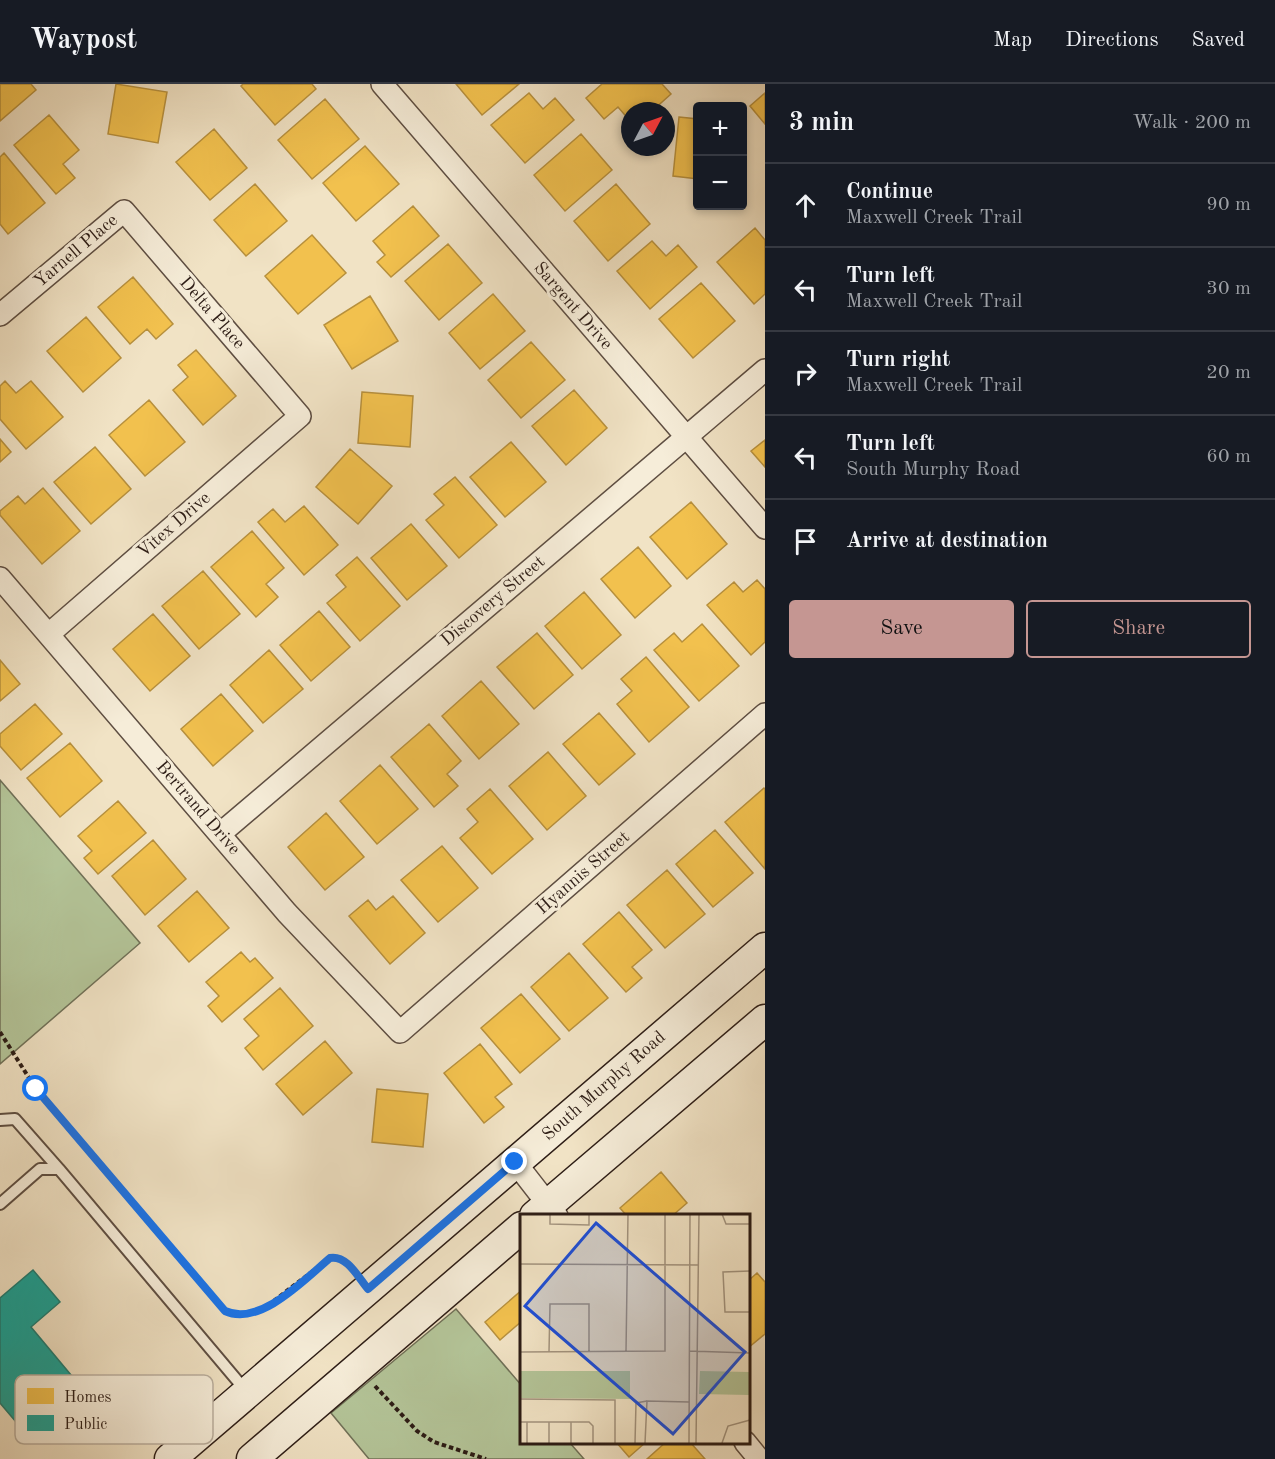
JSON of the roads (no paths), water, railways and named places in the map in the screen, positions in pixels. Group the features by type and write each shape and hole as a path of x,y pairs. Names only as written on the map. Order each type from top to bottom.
{"main road":[{"name":"South Murphy Road","path":"213,1421 765,948"},
{"path":"546,1212 765,1020"},
{"path":"252,1459 520,1229"},
{"name":"South Murphy Road","path":"170,1459 187,1444"}],"street":[{"name":"Sargent Drive","path":"382,84 765,528"},
{"name":"Yarnell Place","path":"0,315 124,211"},
{"name":"Delta Place","path":"124,211 300,416"},
{"name":"Discovery Street","path":"221,833 765,370"},
{"name":"Vitex Drive","path":"49,634 300,416"},
{"name":"Bertrand Drive","path":"0,578 288,913 400,1032"},
{"name":"Hyannis Street","path":"400,1032 765,714"},
{"path":"515,1162 546,1212"},
{"path":"747,1444 759,1459"}],"lane":[{"path":"0,1120 15,1119 246,1391"},
{"path":"0,1204 40,1169 59,1169"}]}
